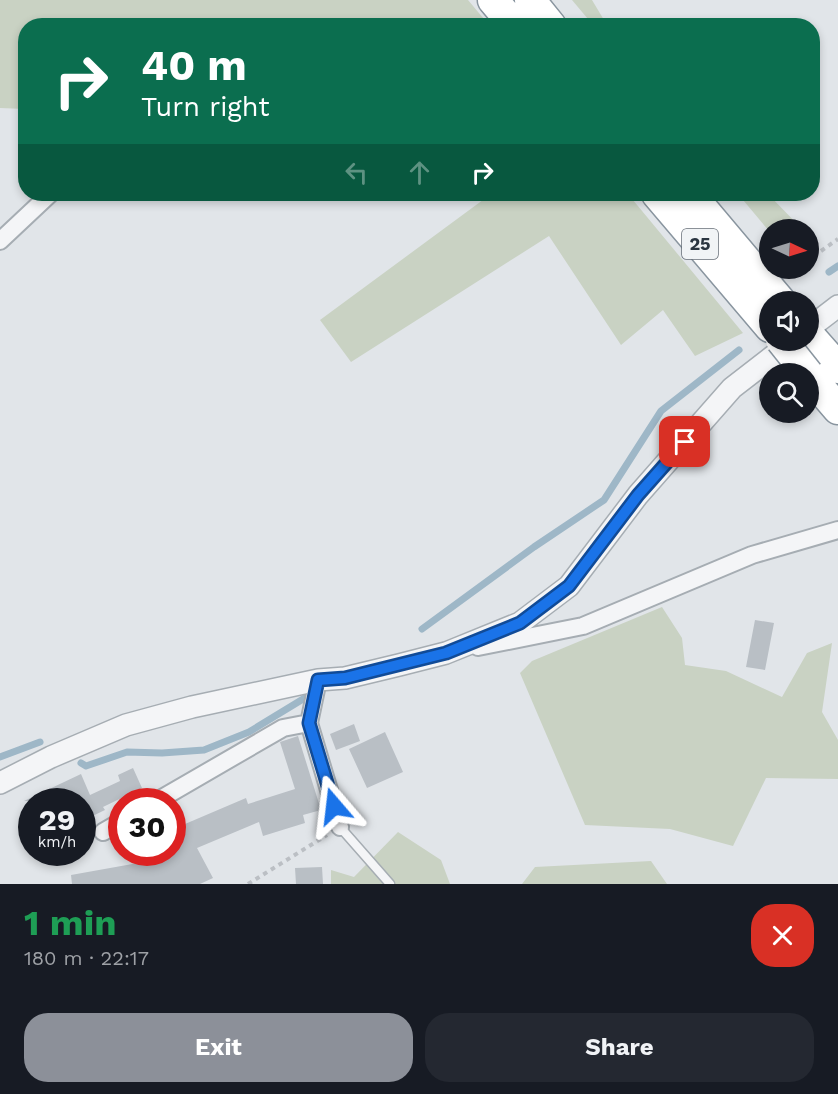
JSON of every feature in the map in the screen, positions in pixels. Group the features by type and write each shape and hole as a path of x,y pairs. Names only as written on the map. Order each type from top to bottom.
{"highway":[{"path":"494,0 509,18"},
{"path":"530,0 545,18"},
{"name":"25","path":"664,201 748,282 763,291"},
{"name":"25","path":"695,201 748,282 759,304"},
{"path":"819,346 838,368"},
{"path":"790,351 838,409"}],"street":[{"path":"0,241 43,201"},
{"path":"819,321 838,306"},
{"path":"446,653 520,623 569,586 638,495 732,388 780,351"},
{"path":"0,783 51,757 126,725 192,706 318,680 345,678 446,653 584,626 752,555 838,530"},
{"path":"318,680 309,723 340,827"},
{"path":"179,788 283,728 309,723"},
{"path":"103,832 108,829"}],"lane":[{"path":"340,827 390,884"}],"path":[{"path":"821,251 838,240"},
{"path":"248,884 340,827"}],"green space":[{"path":"0,0 468,0 483,18 18,18 18,109 0,108"},
{"path":"572,0 592,0 603,18 587,18"},
{"path":"482,201 634,201 743,333 695,356 663,310 621,345 549,236 351,362 320,320"},
{"path":"744,201 775,201 792,219 759,219"},
{"path":"662,607 682,638 685,665 726,671 782,697 807,653 832,643 822,712 838,740 838,779 766,778 733,846 670,829 585,825 520,673 532,661"},
{"path":"398,832 441,860 450,884 331,884 331,870 354,877"},
{"path":"651,861 667,884 522,884 535,867"}],"building":[{"path":"755,620 774,623 765,670 746,667"},
{"path":"354,724 360,741 336,750 330,734"},
{"path":"385,732 403,772 367,788 349,749"},
{"path":"298,736 321,810 303,815 305,823 263,836 259,822 197,848 213,878 200,884 72,884 71,875 121,866 186,866 186,824 246,798 248,804 295,789 280,742"},
{"path":"133,768 142,788 108,788 108,805 103,807 105,810 96,814 96,792 120,781 118,775"},
{"path":"81,774 87,788 51,788"},
{"path":"322,867 323,884 296,884 295,868"}],"waterway":[{"path":"829,272 838,266"},
{"path":"422,629 534,547 604,500 661,411 739,350"},
{"path":"81,763 86,766 127,752 162,753 204,750 249,732 308,696"},
{"path":"0,757 40,742"}],"route":[{"path":"334,806 309,723 318,680 345,678 446,653 520,623 569,586 638,495 685,442"}]}
